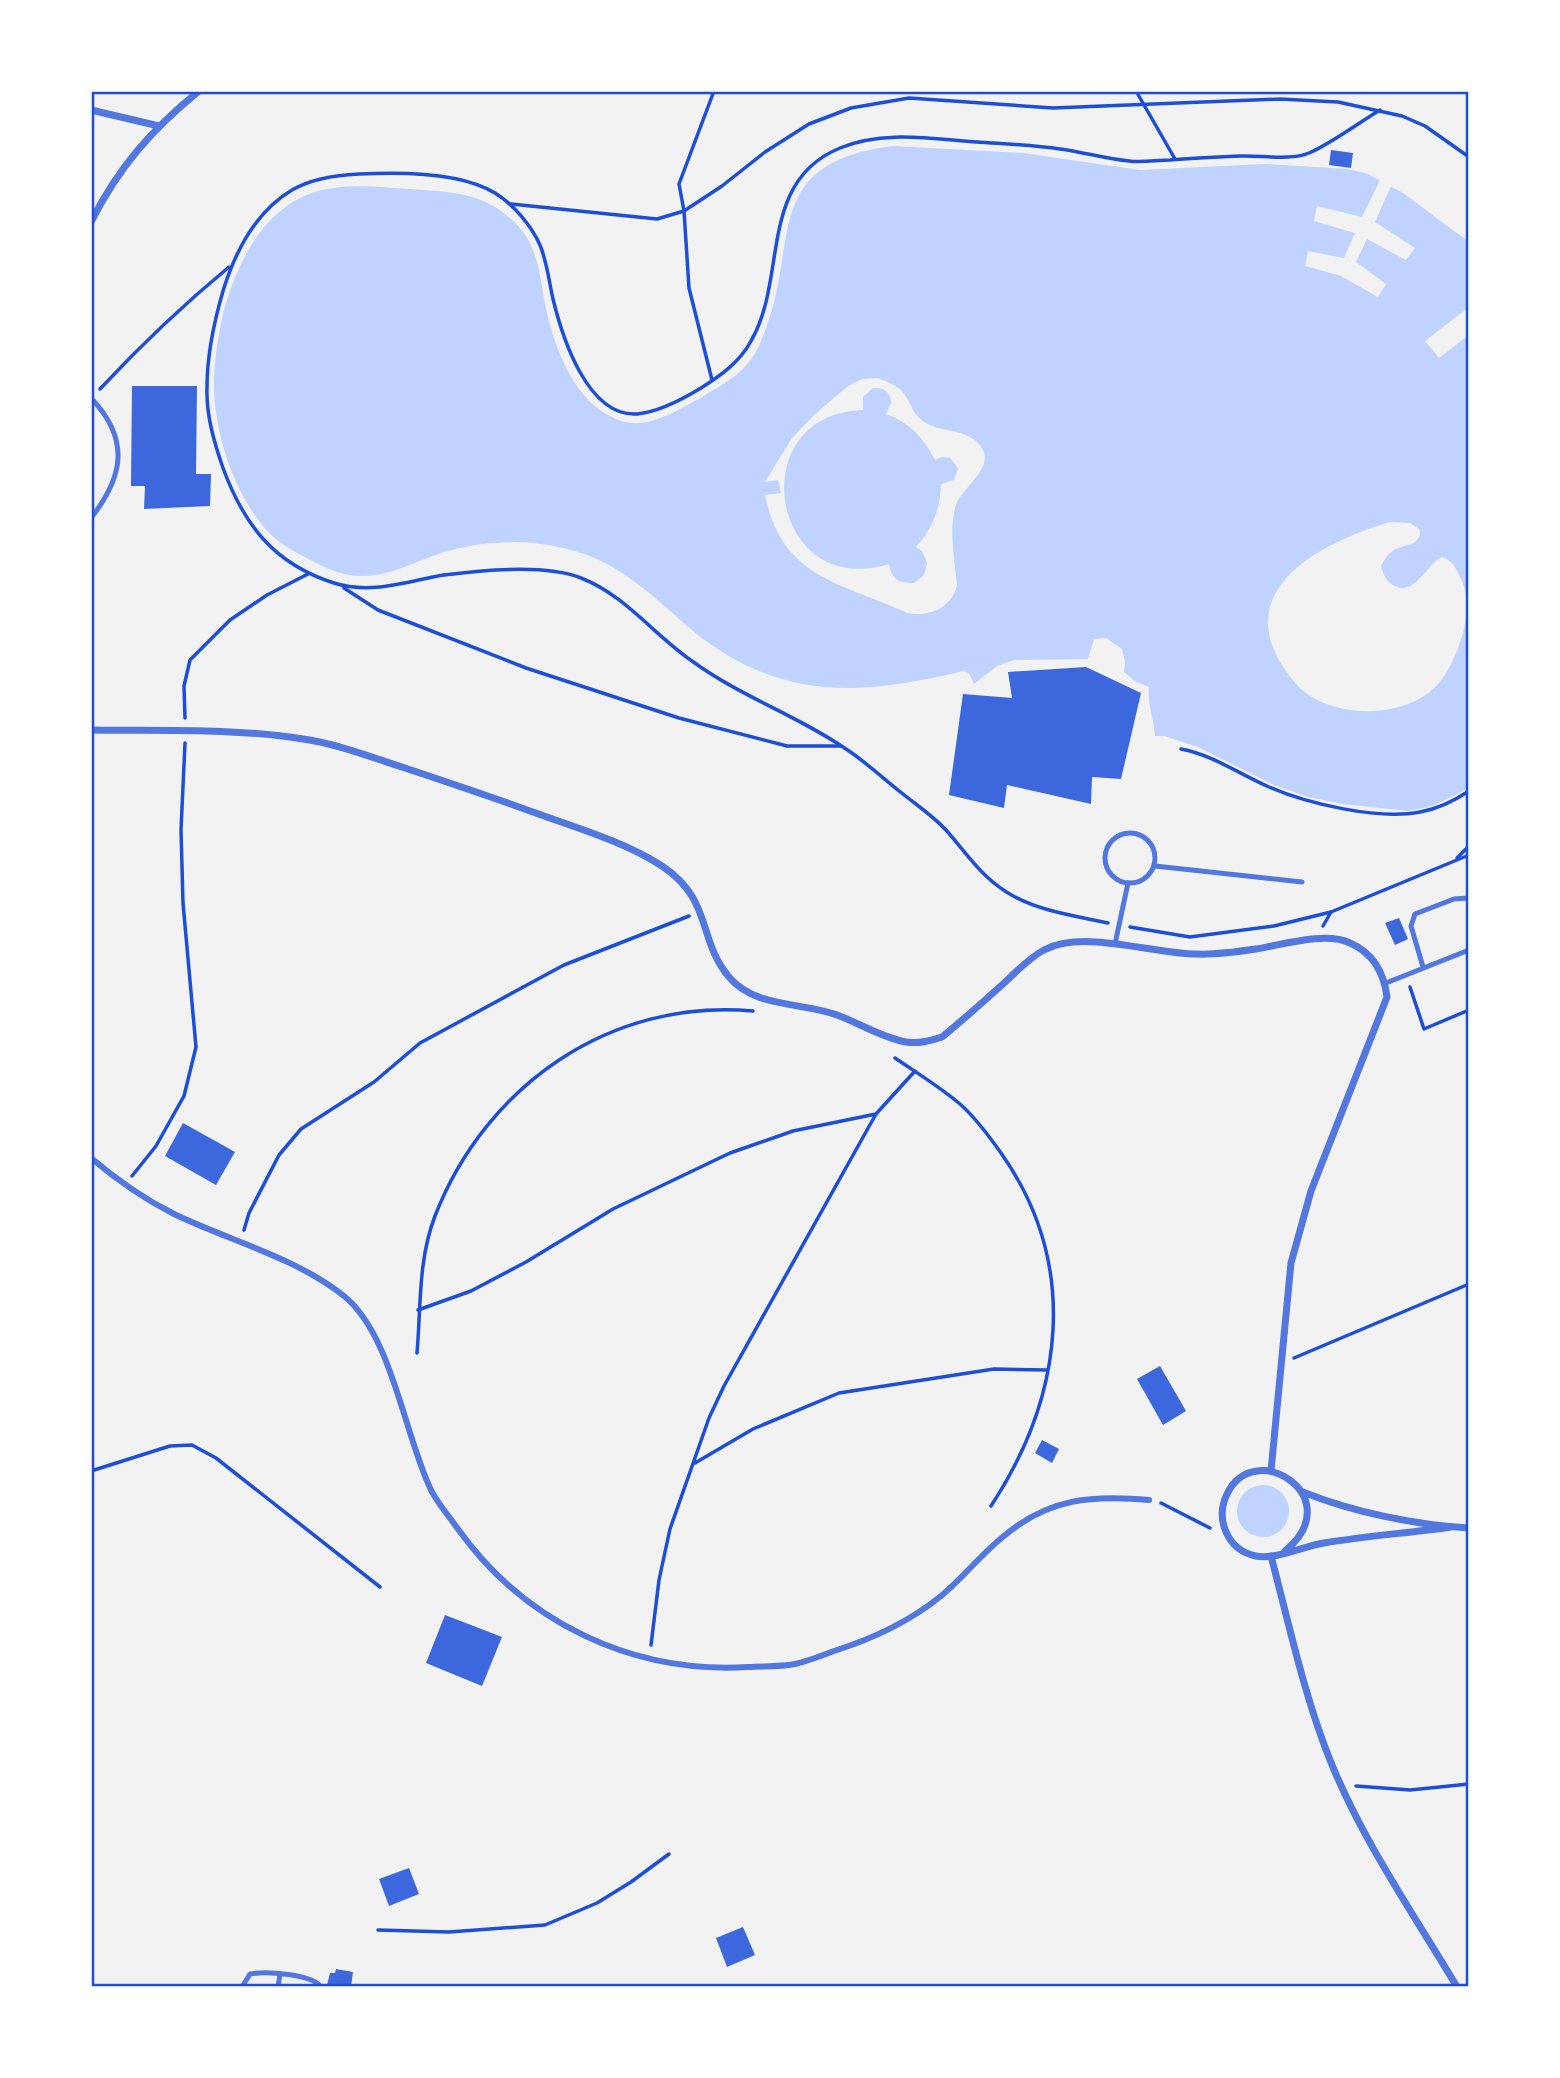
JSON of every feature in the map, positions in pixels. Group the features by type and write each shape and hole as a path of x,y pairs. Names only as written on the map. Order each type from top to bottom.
{"street":[{"path":"91,222 106,192 141,144 199,91"},
{"path":"91,110 159,126"},
{"path":"91,730 185,731 282,737 330,745 499,800 609,841 662,866 692,892 720,966 732,981 752,994 835,1014 904,1042 925,1043 942,1037 1043,950 1065,943 1115,944 1171,953 1211,954 1252,950 1316,938 1348,941 1367,953 1380,969 1387,997 1376,1032 1323,1159 1291,1263 1270,1471"},
{"path":"91,1158 124,1185 173,1213 300,1268 345,1297 373,1331 432,1492 472,1549 509,1587 564,1627 617,1650 666,1662 725,1668 805,1661 854,1645 895,1627 940,1597 1003,1536 1047,1508 1072,1500 1111,1496 1149,1500"},
{"path":"1286,1551 1297,1542 1305,1529 1308,1514 1302,1492 1289,1477 1270,1471 1250,1473 1228,1490 1222,1515 1223,1527 1229,1540 1243,1551 1256,1556 1271,1556 1325,1543 1451,1527"},
{"path":"1302,1492 1343,1506 1451,1527 1469,1528"},
{"path":"1271,1556 1313,1712 1341,1785 1353,1812 1457,1987"}],"lane":[{"path":"91,398 107,415 119,460 114,480 91,518"},
{"path":"1122,833 1133,833 1146,839 1155,852 1155,866 1145,879 1128,883 1112,875 1105,858 1106,848 1111,840 1122,833"},
{"path":"1155,866 1302,882"},
{"path":"1115,944 1128,883"},
{"path":"1423,967 1411,926 1415,914 1454,899 1469,898"},
{"path":"1385,983 1469,950"},
{"path":"242,1987 250,1974 261,1972 316,1980 321,1987"},
{"path":"278,1987 280,1975"}],"path":[{"path":"712,380 689,288 684,211 679,184 714,91"},
{"path":"1136,91 1176,159"},
{"path":"509,203 657,219 684,211 722,186 765,152 809,124 851,108 909,98 971,101 1028,108 1280,99 1338,102 1402,116 1425,126 1469,157"},
{"path":"842,746 787,746 666,714 526,668 378,610 341,586 309,573 289,561 265,541 246,520 233,496 214,440 206,382 215,319 231,266 257,220 295,188 324,178 360,174 462,178 491,190 509,203 529,226 541,246 559,319 570,352 586,383 597,397 622,412 635,414 680,399 712,380 740,358 752,341 759,323 767,298 783,215 800,176 816,161 837,149 883,137 1056,148 1132,162 1256,155 1304,156 1380,110"},
{"path":"91,398 180,308 231,266"},
{"path":"341,586 371,589 446,575 541,569 575,575 604,589 659,636 720,680 842,746 941,825 981,873 1008,894 1038,908 1190,937 1274,926 1331,912 1469,855"},
{"path":"124,1185 156,1146 184,1096 196,1047 183,903 181,830 184,686 190,660 230,620 267,595 309,573"},
{"path":"1181,749 1210,758 1282,792 1351,810 1398,814 1422,812 1453,801 1469,791"},
{"path":"1456,859 1469,846"},
{"path":"240,1242 249,1213 278,1155 301,1129 374,1082 420,1043 564,965 701,912"},
{"path":"1316,938 1331,912"},
{"path":"1406,974 1424,1029 1469,1010"},
{"path":"417,1353 418,1310 426,1246 435,1216 466,1155 489,1121 513,1095 571,1051 611,1032 661,1016 725,1009 753,1011"},
{"path":"895,1058 961,1105 987,1133 1016,1174 1038,1220 1052,1271 1054,1328 1048,1370 1029,1435 1006,1483 991,1506"},
{"path":"648,1658 659,1580 670,1529 709,1418 724,1386 876,1114 915,1071"},
{"path":"418,1310 471,1291 526,1262 613,1209 730,1153 793,1131 876,1114"},
{"path":"1280,1363 1469,1284"},
{"path":"693,1464 753,1429 839,1393 994,1369 1048,1370"},
{"path":"91,1471 170,1446 192,1445 216,1458 380,1587"},
{"path":"1149,1500 1176,1510 1229,1540"},
{"path":"1341,1785 1410,1790 1469,1784"},
{"path":"378,1930 449,1932 545,1925 597,1903 669,1854"}],"water":[{"path":"893,146 1023,153 1140,170 1265,164 1348,169 1368,174 1403,193 1469,242 1469,788 1433,806 1408,811 1343,804 1308,797 1274,785 1200,748 1165,736 1155,736 1149,687 1136,682 1124,672 1122,649 1106,638 1094,639 1088,659 1014,660 997,666 974,684 969,673 963,671 887,685 851,688 817,686 784,680 752,668 719,650 622,573 578,552 529,543 480,544 437,554 383,574 353,576 324,567 297,553 272,535 252,511 234,478 217,421 214,376 219,331 236,276 255,239 282,210 299,199 318,191 352,186 455,193 495,207 520,228 531,245 553,335 574,381 595,406 608,415 627,422 642,423 668,415 702,397 744,368 756,352 775,300 792,212 803,189 822,170 851,155","holes":["878,378 900,389 917,415 929,425 958,432 977,442 985,459 978,475 956,505 953,545 957,586 954,594 944,606 924,614 907,613 838,584 800,561 785,545 773,523 765,495 781,493 778,480 765,482 792,438 815,414 848,386 862,379","1390,522 1410,523 1419,529 1420,535 1413,543 1393,551 1384,561 1381,566 1385,577 1391,583 1401,588 1414,584 1442,557 1456,569 1467,600 1466,621 1459,645 1450,667 1438,684 1424,696 1407,704 1368,711 1328,705 1297,685 1276,654 1268,626 1272,601 1285,579 1306,560 1360,532"]},
{"path":"873,388 884,389 890,396 891,403 886,414 902,421 915,432 935,460 950,458 958,468 954,480 941,484 934,518 916,547 922,551 927,563 924,575 914,583 897,579 889,564 848,568 817,556 796,532 785,502 786,470 799,441 824,419 863,410 863,397"},
{"path":"1263,1485 1273,1487 1281,1493 1287,1501 1287,1521 1281,1529 1273,1535 1263,1537 1253,1535 1245,1529 1239,1521 1237,1511 1239,1501 1245,1493 1253,1487"}],"pier":[{"path":"1380,180 1391,186 1375,222 1415,248 1406,260 1367,239 1356,262 1386,284 1378,297 1341,276 1305,266 1308,251 1344,258 1355,233 1314,221 1317,206 1362,217"},
{"path":"1469,307 1469,335 1439,358 1425,341"}],"building":[{"path":"1331,150 1353,153 1351,168 1329,165"},
{"path":"132,386 197,386 196,474 211,474 210,506 144,509 145,486 131,486"},
{"path":"1086,667 1141,693 1121,779 1092,777 1091,804 1007,785 1004,808 949,795 963,694 1012,698 1008,672"},
{"path":"1399,918 1408,939 1395,945 1385,923"},
{"path":"183,1123 235,1152 216,1185 165,1156"},
{"path":"1160,1366 1186,1411 1163,1425 1137,1379"},
{"path":"1042,1440 1059,1449 1052,1463 1035,1453"},
{"path":"445,1615 502,1637 482,1686 426,1663"},
{"path":"409,1868 419,1894 389,1906 379,1879"},
{"path":"743,1927 755,1955 727,1967 716,1938"},
{"path":"336,1969 353,1972 351,1987 327,1985 330,1973 335,1973"}]}
